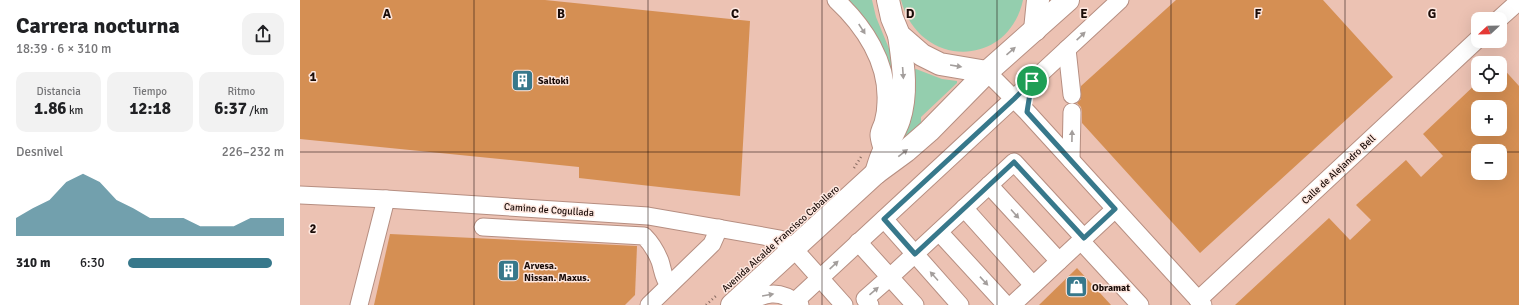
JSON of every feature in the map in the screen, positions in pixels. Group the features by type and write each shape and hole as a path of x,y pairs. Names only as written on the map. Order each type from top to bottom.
{"main road":[{"path":"888,0 892,18 899,35 913,48 931,60 946,65 987,72"},
{"path":"1035,30 1038,0"},
{"name":"Avenida Alcalde Francisco Caballero","path":"726,299 793,248 876,173 906,151 929,131 987,72 1068,0"},
{"name":"Avenida Alcalde Francisco Caballero","path":"876,173 873,152 894,132 902,106 904,75 899,35"}],"street":[{"path":"836,0 861,27 873,48 881,68 886,90 886,101 883,122 873,152"},
{"path":"742,305 757,297 774,293 788,296 795,304 858,242 1120,0"},
{"path":"1507,12 1519,1"},
{"name":"Calle de Alejandro Bell","path":"1200,302 1471,46"},
{"path":"1067,49 1072,95"},
{"path":"987,72 1027,112 1200,302"},
{"path":"1027,112 1032,81"},
{"path":"1071,160 1072,112"},
{"path":"870,305 865,299 1014,162 1140,305"},
{"path":"989,185 1059,261"},
{"name":"Camino de Cogullada","path":"300,195 648,216 780,239 793,248 844,305"},
{"path":"359,305 386,199"},
{"path":"964,208 1033,285"},
{"path":"1012,305 1115,209"},
{"path":"884,219 960,305"},
{"path":"483,227 644,236 653,245 660,262 664,279 669,285"},
{"path":"648,305 712,244 719,228"},
{"path":"939,232 1006,305"},
{"path":"858,242 915,305"}],"path":[{"path":"849,173 873,152"},
{"name":"Avenida Alcalde Francisco Caballero","path":"706,305 726,299"}],"green space":[{"path":"848,0 872,0 876,17 890,51 892,76 879,45 868,26 856,8"},
{"path":"901,0 1023,0 1014,23 1000,39 983,49 963,52 944,49 926,39 911,23"},
{"path":"916,69 942,79 957,81 957,83 921,117 921,128 901,142 913,70"}],"building":[{"name":"Saltoki","path":"300,0 545,0 750,21 740,196 579,178 579,167 300,139"},
{"path":"1176,0 1323,0 1393,77 1200,253 1082,123 1081,107 1077,103 1081,99 1081,86"},
{"path":"1507,73 1519,86 1519,305 1235,305 1329,218 1350,240 1371,220 1356,205 1406,160 1421,177 1443,156 1423,134 1471,89 1471,92 1507,92"},
{"name":"Arvesa. Nissan. Maxus.","path":"390,234 637,246 635,295 625,305 374,305"},
{"name":"Obramat","path":"1077,268 1111,305 1039,305"}],"place":[{"name":"Saltoki","path":"523,80"},
{"name":"Arvesa. Nissan. Maxus.","path":"509,271"},
{"name":"Obramat","path":"1076,287"}],"route":[{"path":"1032,81 1027,112 1115,209 1084,238 1014,162 915,254 884,219 1032,81"}]}
